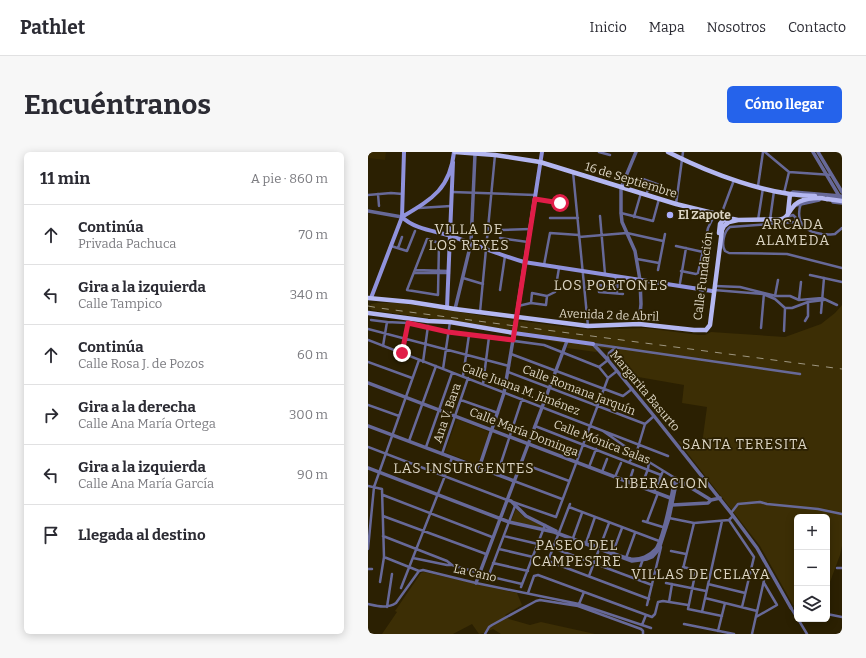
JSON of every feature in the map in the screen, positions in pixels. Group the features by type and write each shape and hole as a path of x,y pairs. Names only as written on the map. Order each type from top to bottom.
{"main road":[{"path":"369,298 402,217 404,152"},
{"path":"448,308 454,152"},
{"name":"16 de Septiembre","path":"454,152 495,155 505,154 540,162 621,188 715,214 724,219"},
{"path":"513,340 517,306 542,152"},
{"path":"668,152 734,180 774,191 790,194 842,198"},
{"path":"402,217 441,189 446,182 453,162"},
{"path":"789,216 790,194"},
{"path":"789,216 797,204 826,196"},
{"name":"Calle Fundación","path":"706,330 714,288 714,271 720,224 724,219 770,220 782,219 789,216"},
{"path":"402,217 407,222 417,226 524,262 640,280 714,288"},
{"name":"Calle Fundación","path":"706,330 710,325 724,219"},
{"name":"Avenida 2 de Abril","path":"369,298 411,302 588,326 639,324 698,331 706,330"},
{"path":"368,312 450,322 593,344"},
{"path":"368,312 428,321 442,321"}],"street":[{"path":"599,152 610,155"},
{"path":"636,152 621,188 621,213 622,222 637,259 641,304 639,324"},
{"path":"676,204 683,152"},
{"path":"764,152 789,172 832,175"},
{"path":"758,220 764,152"},
{"path":"813,152 833,186 842,198"},
{"path":"818,152 832,175 842,198"},
{"path":"455,309 470,243 475,154"},
{"path":"480,312 484,284 495,155"},
{"path":"573,172 588,326"},
{"path":"784,193 789,172"},
{"path":"643,179 662,186"},
{"name":"Calle Fundación","path":"724,219 734,180"},
{"path":"634,216 651,182"},
{"path":"826,196 832,190 833,186"},
{"path":"770,220 774,191"},
{"path":"452,192 535,197 560,203"},
{"path":"378,194 379,206"},
{"path":"368,195 403,194"},
{"path":"789,202 797,204 842,198"},
{"path":"621,213 652,221 659,199"},
{"path":"797,204 800,218 811,232 831,235 842,228"},
{"path":"416,208 451,206"},
{"path":"368,211 402,217"},
{"path":"789,216 799,211"},
{"path":"682,271 698,274 708,228 715,214"},
{"path":"600,216 605,274"},
{"path":"789,216 796,218 795,222"},
{"path":"550,218 578,218"},
{"path":"804,225 795,222 729,228 726,232 723,249 729,253 788,254 842,268"},
{"path":"501,230 530,229"},
{"path":"391,246 407,251 414,231"},
{"path":"544,265 550,232 579,236 627,233 663,241"},
{"path":"658,270 665,234"},
{"path":"398,248 402,237"},
{"path":"500,238 528,242"},
{"path":"426,239 440,243 439,272 438,295 407,290 426,239"},
{"path":"676,246 702,252"},
{"path":"680,283 686,248"},
{"path":"500,290 505,256"},
{"path":"637,259 659,262"},
{"path":"531,303 532,294 547,296 555,292 559,267"},
{"path":"415,271 449,272"},
{"path":"810,275 842,282"},
{"path":"617,276 617,293"},
{"path":"617,276 615,285 612,287 599,285 599,292 623,294"},
{"path":"463,278 484,284"},
{"path":"821,313 824,278"},
{"path":"775,297 778,280"},
{"path":"800,300 801,282"},
{"path":"714,288 740,287 775,297 790,296 800,300 822,300 837,305"},
{"path":"714,288 764,293"},
{"path":"761,328 764,293"},
{"path":"517,306 531,303 546,305 547,296"},
{"path":"775,297 785,308 784,331"},
{"path":"785,308 792,308 808,301"},
{"path":"805,321 808,316 808,301"},
{"path":"371,320 408,323 428,326 448,332 544,345 599,367 608,378"},
{"path":"383,346 387,322"},
{"path":"442,369 450,322"},
{"path":"402,353 408,323"},
{"path":"423,362 428,326"},
{"path":"368,329 509,366"},
{"path":"463,376 469,335"},
{"path":"483,384 489,337"},
{"name":"Calle Juana M. Jiménez","path":"368,340 504,393 639,443 668,456"},
{"path":"479,468 504,393 513,340"},
{"path":"476,583 492,537 567,341"},
{"path":"593,344 800,374"},
{"name":"Margarita Basurto","path":"593,344 654,416 758,548 791,608"},
{"path":"599,367 608,360 609,353 615,348"},
{"path":"510,353 623,396 632,389"},
{"path":"368,549 374,487 419,360"},
{"path":"368,362 412,378"},
{"path":"409,441 436,366"},
{"path":"368,447 556,517 608,378 617,371"},
{"path":"426,448 452,372"},
{"name":"Calle Romana Jarquín","path":"508,372 645,424"},
{"name":"Ana V. Bara","path":"442,454 468,378"},
{"name":"Calle María Dominga","path":"368,383 672,498"},
{"path":"497,475 522,399"},
{"path":"461,400 498,413"},
{"path":"368,405 399,416"},
{"path":"629,462 636,454 645,424 654,416"},
{"path":"368,426 562,500"},
{"name":"Calle Mónica Salas","path":"535,426 661,474"},
{"path":"599,429 648,462 711,500"},
{"path":"589,467 596,449"},
{"path":"401,588 452,458"},
{"path":"602,472 607,459"},
{"path":"641,487 648,469 648,462"},
{"path":"521,463 569,481"},
{"path":"616,477 621,463"},
{"path":"368,468 509,522 559,533 599,549 613,552 626,559"},
{"path":"629,482 633,470"},
{"path":"647,522 663,471"},
{"path":"665,528 676,478"},
{"path":"368,486 382,489 383,495 384,557 380,582"},
{"path":"383,495 492,537"},
{"path":"647,605 660,543 669,518 672,498"},
{"path":"672,505 708,503 711,500 720,498"},
{"path":"511,501 526,516 559,533 626,559 643,559 652,557 660,543"},
{"path":"729,520 738,504 760,502 818,509 842,514"},
{"path":"570,504 548,561 649,599"},
{"path":"487,580 515,506"},
{"path":"569,508 635,532 660,543"},
{"path":"573,538 582,513"},
{"path":"383,516 486,554"},
{"path":"586,543 595,517"},
{"path":"669,518 694,523 729,520"},
{"path":"729,520 754,557 742,607"},
{"path":"643,521 665,528"},
{"path":"702,612 722,521"},
{"path":"589,576 609,523"},
{"path":"682,573 694,523"},
{"path":"488,576 522,586 545,525"},
{"path":"613,552 622,528"},
{"path":"626,559 635,532"},
{"path":"383,536 447,561 452,565"},
{"path":"504,536 538,544"},
{"path":"553,548 652,585"},
{"path":"499,549 533,558"},
{"path":"671,551 686,554"},
{"name":"La Cano","path":"384,557 419,570 579,604 650,628"},
{"path":"413,558 452,565 479,573"},
{"path":"636,579 643,559"},
{"path":"493,563 528,571"},
{"path":"752,634 767,566"},
{"path":"683,567 696,570 688,609 722,616"},
{"path":"837,568 842,568"},
{"path":"368,604 387,607 392,606 396,603 419,570"},
{"path":"387,607 392,574"},
{"path":"528,594 534,576 538,575 646,615 654,616 658,602 663,601 688,605"},
{"path":"666,582 706,591"},
{"path":"756,617 777,605 763,583"},
{"path":"669,602 672,584"},
{"path":"708,584 745,593"},
{"path":"579,604 584,592"},
{"path":"705,598 757,611"},
{"path":"485,634 492,624 540,600 578,606 643,632"},
{"path":"718,631 725,603"},
{"path":"791,608 794,613"},
{"path":"642,625 646,615"},
{"path":"830,615 842,617"},
{"path":"800,622 807,634"},
{"path":"684,624 734,634"}],"shaded area":[{"path":"368,152 386,152 385,160 368,158"},
{"path":"402,303 503,319 591,330 645,328 699,335 705,335 711,332 785,337 821,324 835,313 842,305 842,546 830,582 830,514 794,514 793,605 760,546 678,441 702,444 707,407 682,403 684,385 627,375 616,350 601,348 596,352 567,348 568,344 516,335 510,330 372,310 369,308 371,304"},
{"path":"457,419 489,432 478,465 445,452"},
{"path":"516,509 524,517 553,531 511,521"},
{"path":"424,572 517,593 522,605 505,615 509,619 530,625 541,622 595,634 501,634 493,629 479,634 472,624 453,634 382,634 397,612 395,611 421,573"}],"railway":[{"path":"368,306 842,369"}],"place":[{"name":"El Zapote","path":"670,215"}],"district":[{"name":"ARCADA ALAMEDA","path":"793,232"},
{"name":"VILLA DE LOS REYES","path":"469,238"},
{"name":"LOS PORTONES","path":"611,285"},
{"name":"SANTA TERESITA","path":"745,444"},
{"name":"LAS INSURGENTES","path":"464,468"},
{"name":"LIBERACION","path":"662,483"},
{"name":"PASEO DEL CAMPESTRE","path":"577,554"},
{"name":"VILLAS DE CELAYA","path":"701,574"}],"route":[{"path":"402,353 408,323 428,326 448,332 513,340 535,199 560,203"}]}
